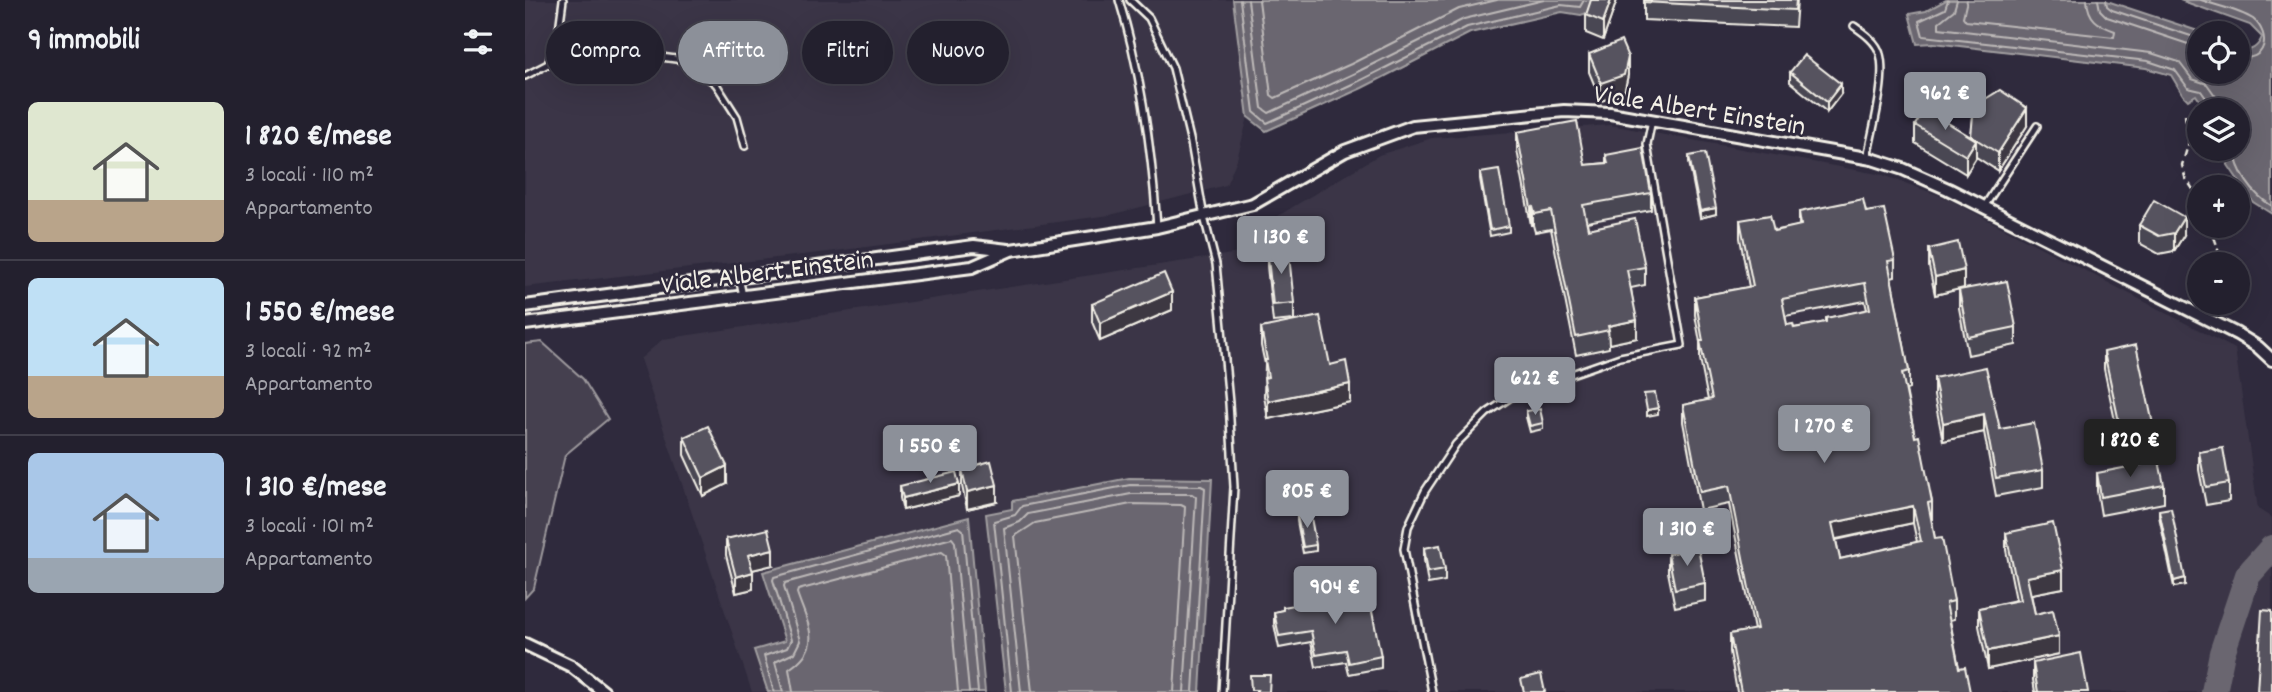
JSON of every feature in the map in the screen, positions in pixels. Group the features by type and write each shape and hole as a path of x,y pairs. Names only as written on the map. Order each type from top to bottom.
{"street":[{"name":"Viale Albert Einstein","path":"525,306 974,246 1011,250 1157,228 1253,204 1345,151 1413,126 1564,111 1610,113 1652,120 1867,158 1903,169 2237,334 2272,360"},
{"name":"Viale Albert Einstein","path":"525,324 972,267 1011,250"},
{"path":"525,644 571,666 604,692"}],"lane":[{"path":"560,21 563,0"},
{"path":"1119,0 1128,28 1151,149 1157,228"},
{"path":"1130,0 1149,18 1173,68 1216,264 1234,487 1222,692"},
{"path":"1854,26 1880,51 1881,82 1867,158"},
{"path":"664,57 683,60 716,84 737,117 744,146"},
{"path":"526,74 546,65"},
{"path":"1432,692 1404,549 1408,527 1425,491 1456,444 1487,413 1517,393 1620,357 1682,345 1647,144 1652,120"},
{"path":"1984,207 2037,125"},
{"path":"787,271 789,290"},
{"path":"739,277 743,296"}],"path":[{"path":"2185,115 2189,142 2182,165 2187,180"}],"shaded area":[{"path":"525,0 1233,0 1248,117 1237,159 1226,185 1110,215 828,252 525,287"},
{"path":"1610,125 1883,175 1946,198 2235,349 2258,509 2272,518 2272,692 752,692 640,359 663,339 1239,253 1263,225 1379,155 1432,138"},
{"path":"542,342 583,379 608,419 565,455 534,588 525,598 525,344"}],"water":[{"path":"1233,0 1592,0 1587,13 1581,15 1562,12 1470,33 1362,88 1266,131 1248,117"},
{"path":"1946,0 2104,0 2187,27 2187,84 2250,84 2250,49 2262,37 2250,25 2250,21 2239,21 2180,0 2272,0 2272,214 2250,198 2250,175 2235,175 2228,165 2228,161 2250,161 2250,98 2198,98 2196,95 2187,99 2171,75 2146,68 1934,43 1917,44 1909,14 1926,11"},
{"path":"1129,478 1212,479 1200,692 1006,692 986,514 1012,509 1012,501"},
{"path":"969,517 985,692 768,692 754,650 785,641 763,572"}],"building":[{"path":"1591,0 1611,0 1603,22 1586,15"},
{"path":"1644,0 1796,0 1795,10"},
{"path":"1621,41 1628,57 1624,75 1601,83 1589,54"},
{"path":"1804,55 1841,84 1827,102 1790,72"},
{"path":"2000,90 2027,108 1998,153 1971,136 1974,106"},
{"path":"1925,109 1976,140 1966,156 1915,125"},
{"path":"1577,121 1585,165 1608,163 1606,155 1643,148 1651,193 1583,205 1588,229 1635,219 1645,267 1627,270 1637,320 1608,326 1609,330 1576,337 1551,211 1535,214 1533,207 1531,208 1517,132"},
{"path":"1705,153 1716,208 1700,211 1689,156"},
{"path":"1499,170 1509,226 1490,230 1480,173"},
{"path":"1863,199 1866,212 1884,209 1895,260 1888,261 1909,371 1902,373 1915,437 1919,436 1932,502 1928,503 1935,539 1942,538 1954,601 1946,603 1959,668 1965,667 1970,692 1741,692 1730,634 1757,629 1729,486 1700,492 1683,405 1712,399 1700,341 1703,341 1695,297 1753,286 1740,220 1770,215 1774,231 1801,225 1799,212","holes":["1865,283 1870,309 1826,318 1826,322 1794,328 1793,324 1787,325 1782,299","1913,506 1921,541 1840,559 1832,523"]},
{"path":"2154,200 2184,217 2174,233 2159,236 2139,225"},
{"path":"1958,242 1964,270 1935,277 1929,249"},
{"path":"1288,246 1294,303 1273,305 1267,248"},
{"path":"1164,273 1172,292 1100,323 1092,304"},
{"path":"2007,281 2016,327 1968,337 1959,290"},
{"path":"1320,316 1330,365 1346,361 1350,384 1268,401 1264,378 1268,377 1267,360 1261,328"},
{"path":"2136,345 2156,438 2124,445 2104,352"},
{"path":"1986,367 2000,429 2034,423 2043,470 1996,478 1984,414 1943,423 1934,378"},
{"path":"1655,393 1658,408 1647,410 1644,394"},
{"path":"1540,409 1543,423 1530,426 1526,411"},
{"path":"708,426 727,466 703,478 684,437"},
{"path":"2223,448 2229,483 2206,487 2199,452"},
{"path":"991,461 997,485 967,492 962,469"},
{"path":"2159,461 2164,485 2101,497 2097,473"},
{"path":"956,472 959,484 903,498 900,486"},
{"path":"2171,508 2185,578 2174,581 2159,510"},
{"path":"1310,512 1316,545 1303,547 1297,515"},
{"path":"2053,523 2063,570 2027,577 2035,614 2053,610 2059,636 1988,651 1979,608 2020,600 2006,533"},
{"path":"768,529 773,549 748,555 753,572 736,577 726,539"},
{"path":"1440,545 1445,569 1428,572 1424,548"},
{"path":"1698,548 1705,583 1675,589 1668,554"},
{"path":"1368,592 1381,656 1349,663 1346,650 1316,655 1311,631 1279,636 1274,612 1283,610 1283,607"},
{"path":"2262,610 2272,611 2272,692 2257,692"},
{"path":"2081,653 2088,692 2038,692 2033,663"},
{"path":"1541,674 1545,692 1524,692 1521,679"},
{"path":"1250,675 1270,675 1269,692 1251,690"}],"waterway":[{"path":"2214,692 2222,653 2248,575 2272,548"}]}
